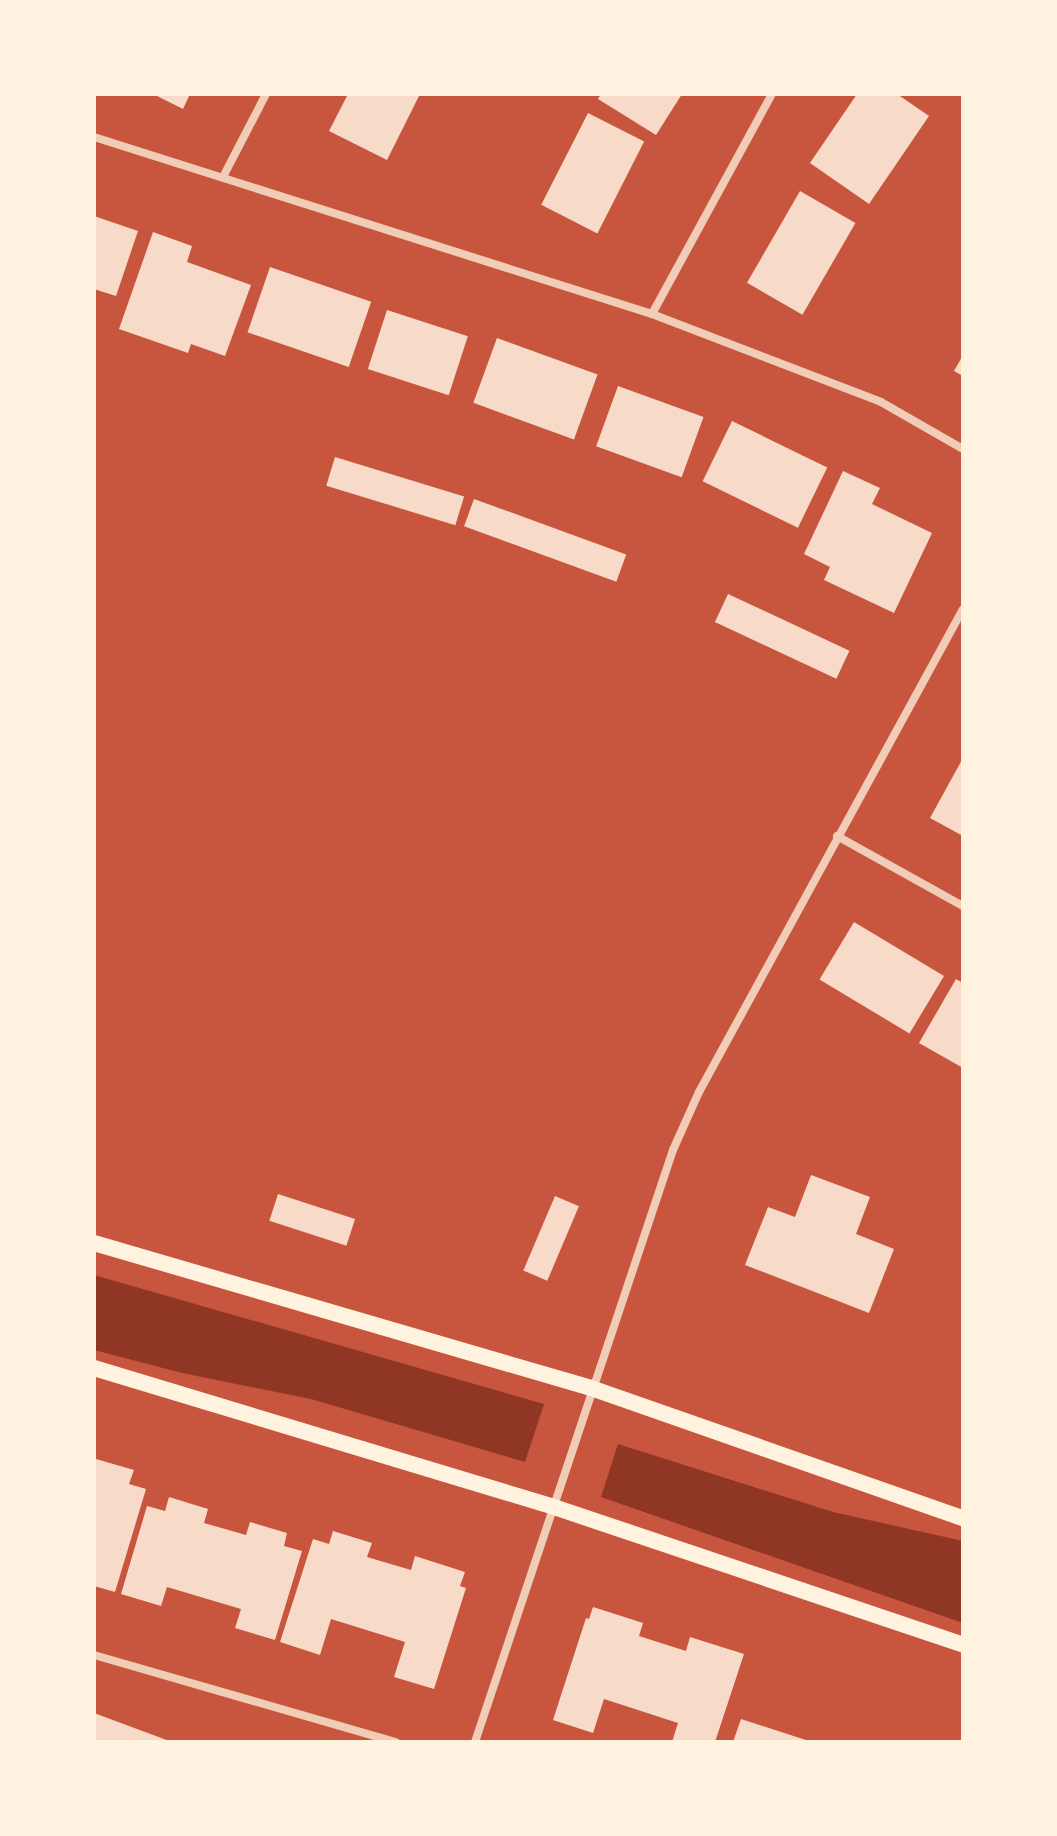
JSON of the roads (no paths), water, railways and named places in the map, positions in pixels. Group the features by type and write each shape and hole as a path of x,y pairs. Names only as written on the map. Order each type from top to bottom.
{"main road":[{"path":"94,1243 591,1388 963,1518"},
{"path":"94,1368 551,1506 963,1645"}],"street":[{"path":"223,177 266,94"},
{"path":"652,314 772,94"},
{"path":"94,137 652,314 881,402 963,449"},
{"path":"475,1742 644,1228 692,1106 963,609"},
{"path":"837,836 963,906"},
{"path":"94,1655 396,1742"}]}
